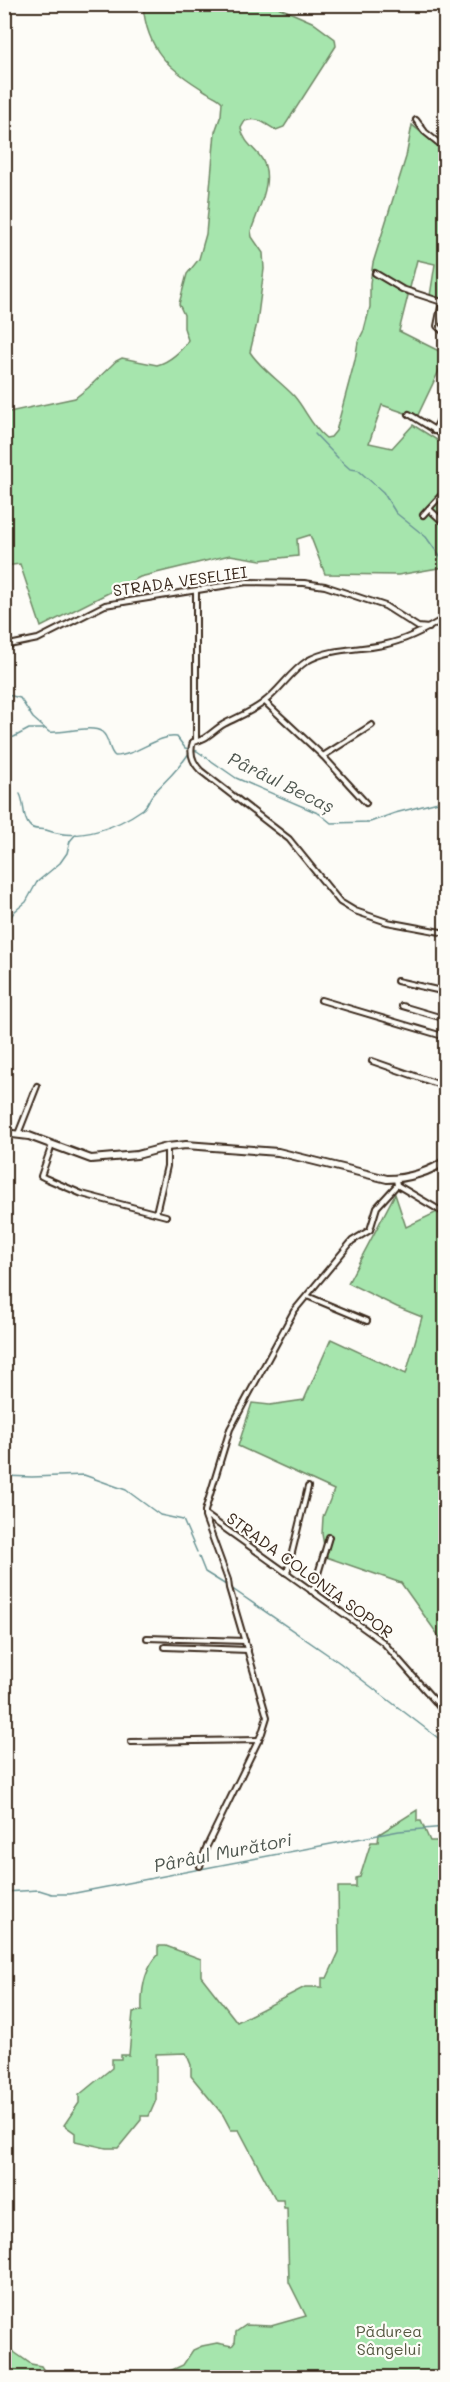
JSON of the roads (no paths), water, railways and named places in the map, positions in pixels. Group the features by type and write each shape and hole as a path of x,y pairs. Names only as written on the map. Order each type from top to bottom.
{"main road":[{"path":"4,1133 18,1134 80,1156 104,1159 137,1155 168,1147 186,1146 278,1152 302,1156 397,1182 446,1160"}],"street":[{"path":"416,120 425,132 446,149"},
{"path":"375,273 402,289 442,302 437,326 446,334"},
{"path":"434,430 446,408"},
{"path":"409,414 446,437"},
{"path":"423,515 446,490"},
{"path":"429,509 441,520"},
{"name":"STRADA VESELIEI","path":"4,646 38,639 105,604 247,582 315,584 385,606 418,627 430,628"},
{"path":"196,591 195,742 191,755 198,768 289,839 340,902 355,911 387,922 446,933"},
{"path":"195,742 207,738 224,724 265,702 297,669 313,658 406,639 430,628 446,617"},
{"path":"265,702 323,756 366,803"},
{"path":"323,756 372,725"},
{"path":"397,981 446,992"},
{"path":"321,1000 446,1037"},
{"path":"402,1006 446,1019"},
{"path":"372,1061 446,1086"},
{"path":"18,1134 38,1086"},
{"path":"52,1145 41,1176 82,1194 166,1216"},
{"path":"156,1213 167,1166 168,1147"},
{"path":"397,1182 446,1214"},
{"name":"STRADA COLONIA SOPOR","path":"397,1182 377,1207 370,1230 352,1241 294,1311 230,1429 205,1514 394,1653 446,1715"},
{"path":"307,1296 367,1321"},
{"path":"287,1573 308,1487"},
{"path":"200,1866 206,1848 259,1740 267,1717 228,1588 228,1580 205,1514"},
{"path":"311,1591 329,1537"},
{"path":"147,1638 245,1641"},
{"path":"165,1647 248,1650"},
{"path":"435,1701 446,1707"},
{"path":"131,1742 259,1740"}],"waterway":[{"path":"315,434 338,458"},
{"path":"340,460 350,469 358,470 383,492 396,513 426,537 446,565"},
{"name":"Pârâul Becaș","path":"4,694 20,698 33,718 49,732 84,729 102,732 115,756 131,753 162,739 177,737 185,748 197,751 236,778 320,814 331,823 370,822 446,800"},
{"path":"4,738 14,737 29,729 44,729"},
{"path":"20,794 25,818 32,828 71,834 97,831 121,822 143,809 189,753"},
{"path":"4,925 26,902 37,882 60,863 67,853 70,841 76,834"},
{"name":"Pârâul Murători","path":"4,1476 84,1475 126,1490 160,1515 183,1520 197,1552"},
{"path":"199,1557 205,1572 226,1585"},
{"name":"Pârâul Murători","path":"231,1588 340,1663 446,1744"},
{"name":"Pârâul Murători","path":"4,1892 39,1890 52,1894 70,1894 399,1831 446,1827"}],"park label":[{"name":"Pădurea Sângelui","path":"389,2340"}]}
